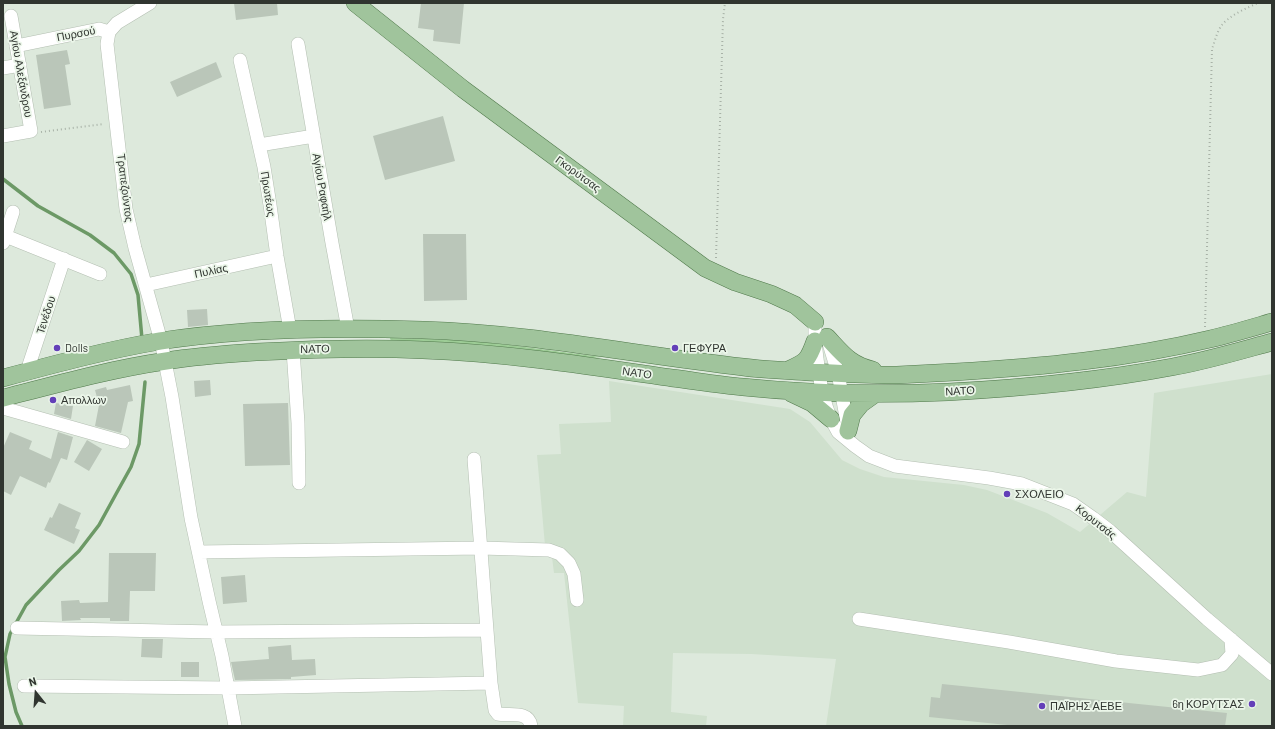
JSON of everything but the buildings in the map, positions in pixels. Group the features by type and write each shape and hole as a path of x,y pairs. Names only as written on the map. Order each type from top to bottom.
{"main road":[{"name":"Γκορύτσας","path":"355,3 463,89 705,268 735,282 771,294 795,305 815,322"},
{"name":"ΝΑΤΟ","path":"3,378 117,349 161,341 218,334 290,330 348,329 424,330 507,336 745,368 897,375 1000,369 1074,362 1132,354 1207,340 1272,322"},
{"path":"788,370 803,363 821,339 849,360 862,367 897,375"},
{"name":"ΝΑΤΟ","path":"3,398 122,368 164,361 208,355 293,350 423,350 531,358 742,387 875,394 1001,389 1085,381 1173,367 1216,358 1272,342"},
{"path":"786,390 812,404 831,419"},
{"path":"851,439 852,415 861,404 875,394"}],"street":[{"name":"Πυρσού","path":"16,46 99,29 109,32 117,23 150,3"},
{"name":"Αγίου Αλεξάνδρου","path":"11,16 31,131"},
{"name":"Τραπεζούντος","path":"109,32 108,44 126,209 135,248 161,341 172,397 191,518 235,726"},
{"name":"Αγίου Ραφαήλ","path":"298,44 348,329"},
{"name":"Πρωτέως","path":"240,60 259,145 290,330"},
{"path":"3,68 20,65"},
{"path":"3,136 31,131"},
{"path":"259,145 314,136"},
{"path":"13,212 4,238 64,259 100,274"},
{"name":"Πυλίας","path":"146,285 277,256"},
{"name":"Τενέδου","path":"30,371 29,365 64,259"},
{"path":"815,322 821,339 838,373 851,439"},
{"name":"Κορυτσάς","path":"821,339 820,372 822,392 831,419 838,432 851,439 869,456 896,466 989,478 1022,484 1073,504 1110,531 1206,619 1272,674"},
{"path":"293,350 298,423 299,483"},
{"path":"3,408 123,442"},
{"path":"474,459 491,683 496,712 501,715 525,716 529,719 531,726"},
{"path":"199,552 481,548 549,550 560,554 570,563 574,574 577,600"},
{"path":"859,619 1010,642 1116,661 1198,670 1222,665 1232,654 1231,639"},
{"path":"17,628 216,632 487,630"},
{"path":"24,686 228,688 491,683"}],"path":[{"path":"715,273 723,19 725,3"},
{"path":"1207,340 1204,323 1212,48 1222,24 1238,12 1258,3"},
{"path":"31,131 35,133 117,122"}],"shaded area":[{"path":"1272,374 1272,726 826,726 836,659 751,654 673,653 671,712 707,716 706,726 623,726 624,706 578,703 564,573 554,573 552,557 546,557 537,455 561,454 559,424 611,422 609,381 790,409 810,422 842,460 860,469 884,477 964,485 987,490 1047,513 1080,532 1127,492 1146,497 1154,393"}],"green space":[{"path":"390,338 461,340 601,357 593,358 391,342"}],"waterway":[{"path":"3,179 38,206 90,235 114,253 131,274 138,295 142,339"},
{"path":"22,726 16,712 9,684 5,657 10,634 26,605 79,551 99,525 131,467 139,444 145,382"}],"place":[{"name":"Dolls","path":"57,348"},
{"name":"ΓΕΦΥΡΑ","path":"675,348"},
{"name":"Απολλων","path":"53,400"},
{"name":"ΣΧΟΛΕΙΟ","path":"1007,494"},
{"name":"6η ΚΟΡΥΤΣΑΣ","path":"1252,704"},
{"name":"ΠΑΪΡΗΣ ΑΕΒΕ","path":"1042,706"}]}
